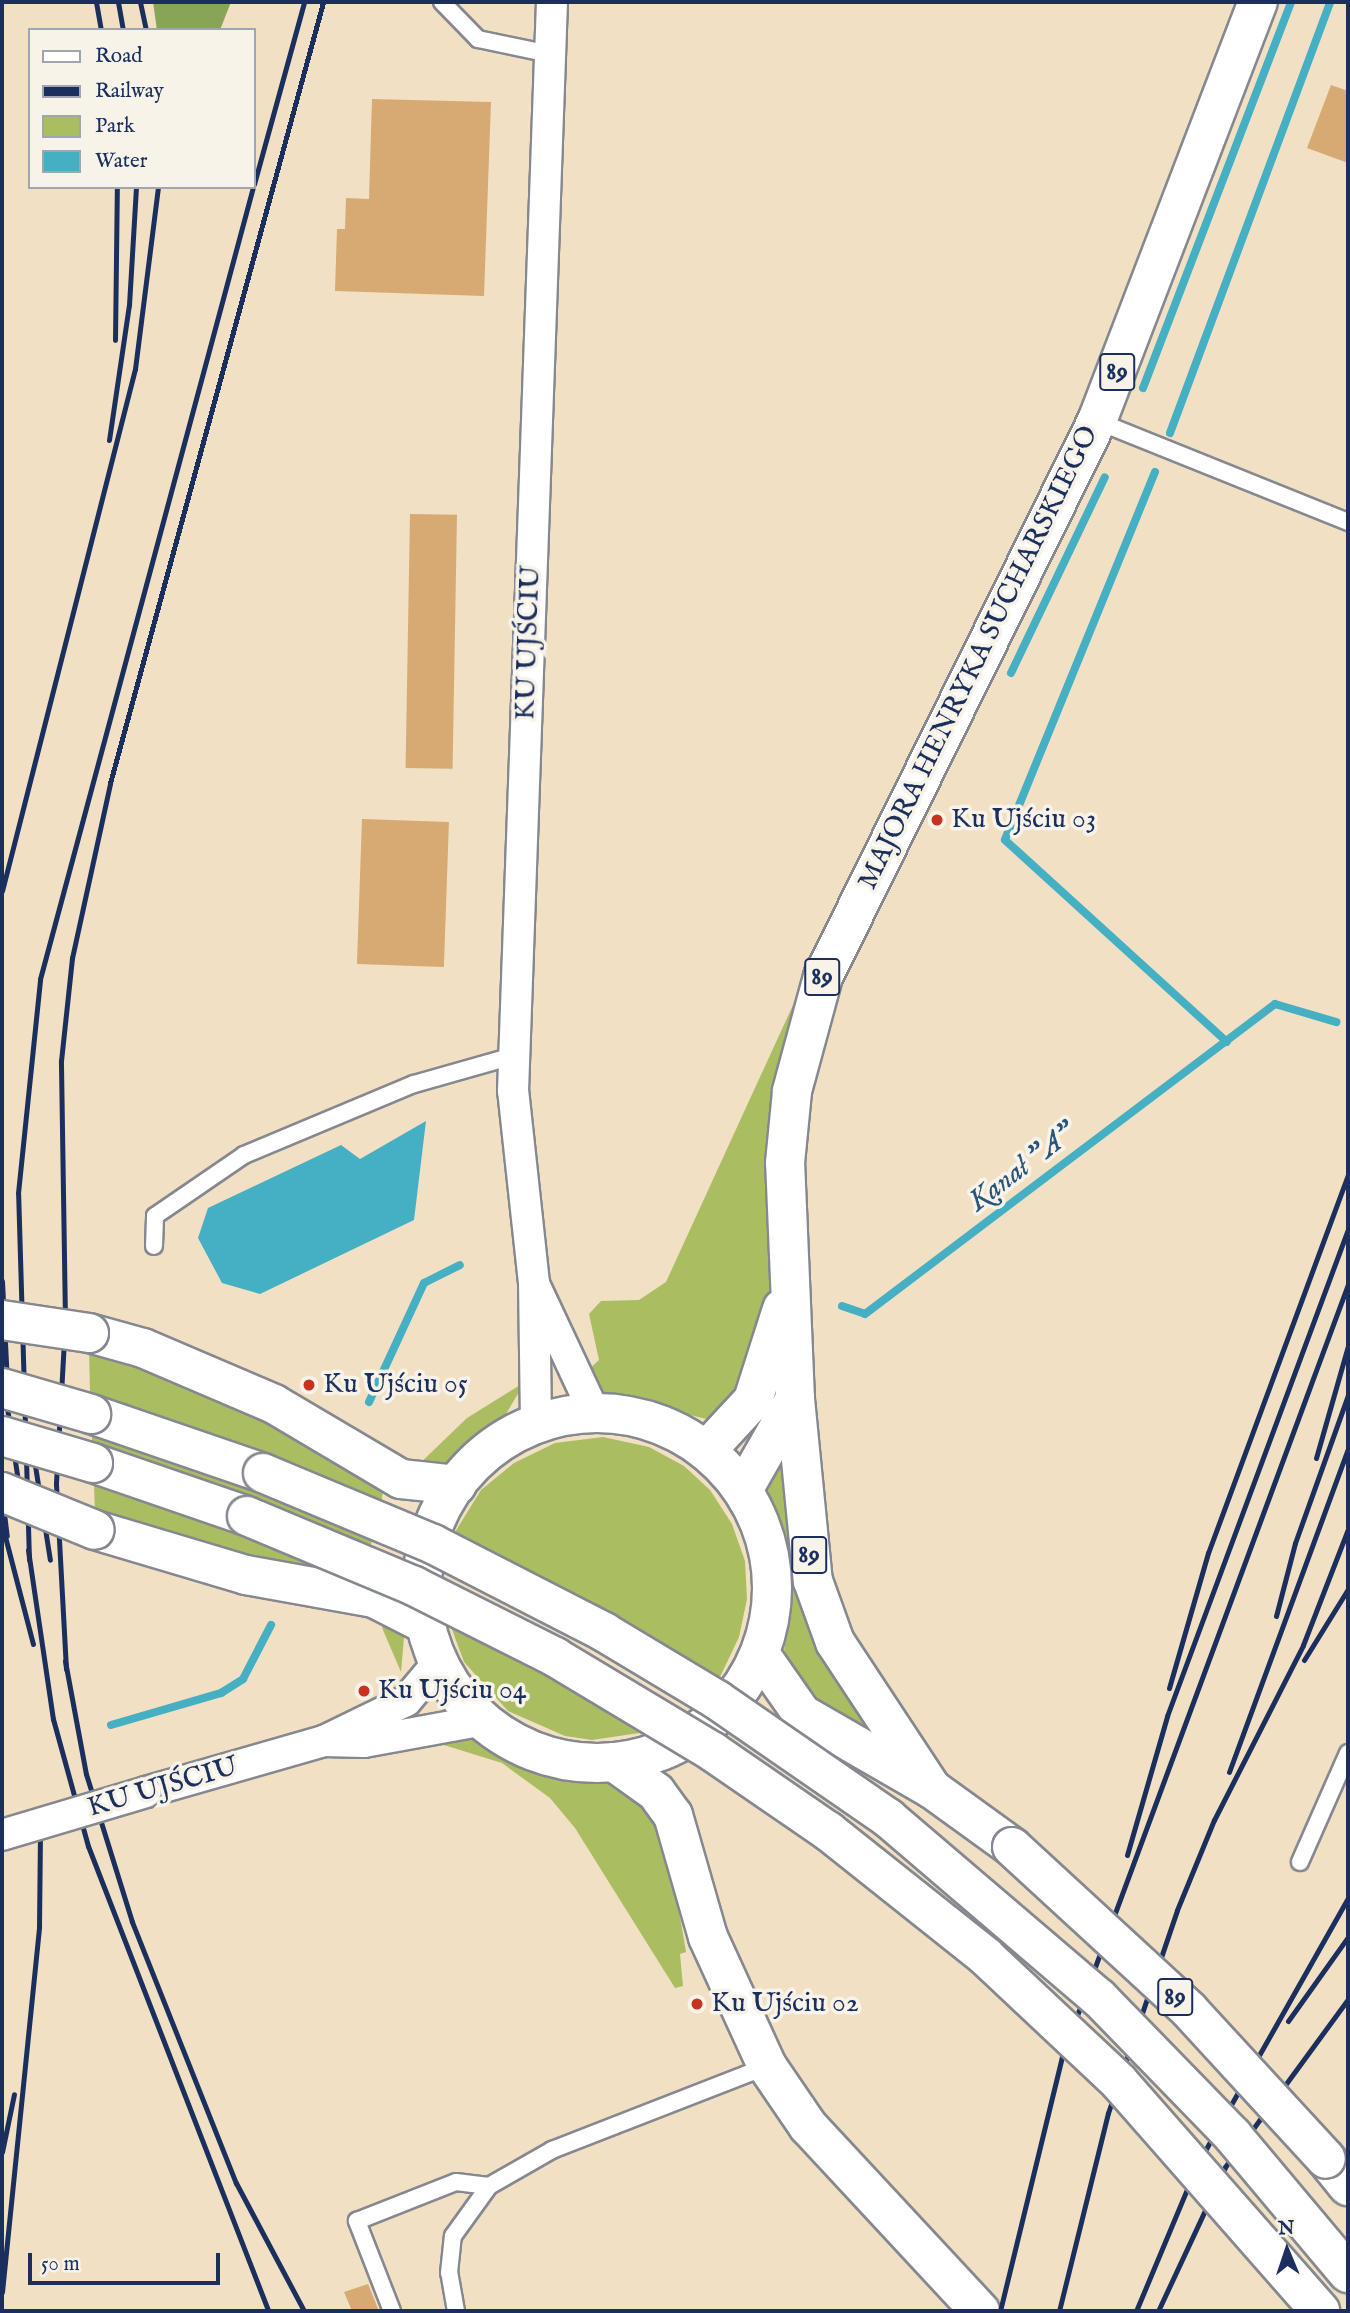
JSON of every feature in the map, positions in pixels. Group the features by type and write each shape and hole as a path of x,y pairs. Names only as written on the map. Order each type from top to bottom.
{"highway":[{"name":"MAJORA HENRYKA SUCHARSKIEGO","path":"743,1490 795,1399 797,1356 787,1290 785,1163 792,1091 822,977 1097,421 1258,2"},
{"name":"MAJORA HENRYKA SUCHARSKIEGO","path":"706,1451 753,1400 787,1290"},
{"path":"2,1320 89,1333 143,1348 274,1404 401,1479 457,1485"},
{"path":"2,1388 91,1414 263,1473 422,1539 604,1632 728,1707 888,1818 1099,1998 1233,2136 1348,2273"},
{"name":"89","path":"795,1399 813,1581 835,1642 932,1789 1012,1847 1189,2010 1348,2186"},
{"path":"595,1414 650,1421 706,1451 743,1490 766,1551 771,1588 760,1654 704,1727 661,1751 614,1762 536,1752 479,1721 437,1664 425,1624 425,1560 457,1485 486,1453 536,1424 595,1414"},
{"path":"2,1436 93,1463 247,1516 414,1586 555,1657 713,1752 828,1831 985,1956 1119,2082 1320,2311"},
{"path":"2,1492 95,1530 246,1575 374,1598 425,1624"},
{"path":"760,1654 802,1714 932,1789"},
{"path":"614,1762 656,1792 673,1815 708,1937 767,2066 808,2126 980,2311"}],"street":[{"name":"KU UJŚCIU","path":"536,1424 534,1283 515,1148 513,1056 552,2"},
{"name":"KU UJŚCIU","path":"534,1283 595,1414"},
{"name":"KU UJŚCIU","path":"2,1835 324,1741 406,1701 437,1664"},
{"name":"KU UJŚCIU","path":"324,1741 364,1742 479,1721"}],"lane":[{"path":"442,2 478,39 550,54"},
{"path":"1097,421 1348,522"},
{"path":"154,1246 155,1216 244,1155 414,1084 513,1056"},
{"path":"1300,1861 1348,1753"},
{"path":"456,2311 449,2273 453,2236 489,2186 552,2150 767,2066"},
{"path":"392,2311 357,2221 456,2182 489,2186"}],"green space":[{"path":"153,2 231,2 221,28 157,28"},
{"path":"805,979 768,1181 770,1301 759,1365 716,1416 706,1419 602,1392 584,1374 599,1360 589,1314 601,1301 639,1300 666,1282"},
{"path":"89,1348 199,1383 383,1483 382,1500 90,1393"},
{"path":"525,1382 503,1419 446,1463 414,1469 467,1418"},
{"path":"92,1434 257,1490 373,1536 371,1545 92,1443"},
{"path":"786,1435 792,1550 892,1747 825,1713 784,1659 787,1564 768,1490"},
{"path":"603,1437 649,1447 684,1466 710,1490 732,1524 745,1561 747,1599 739,1637 720,1677 455,1532 481,1490 514,1463 555,1443"},
{"path":"94,1483 240,1533 356,1581 287,1569 95,1514"},
{"path":"380,1618 404,1637 401,1672 383,1630"},
{"path":"450,1624 646,1732 592,1740 565,1736 508,1711 464,1662"},
{"path":"467,1736 526,1768 619,1786 653,1812 673,1875 686,1952 680,1954 683,1986 675,1988 575,1828 550,1798 502,1763 431,1741"}],"water":[{"path":"426,1121 414,1220 260,1294 222,1283 198,1238 208,1208 341,1145 360,1159"}],"building":[{"path":"1331,85 1348,91 1348,163 1307,148"},
{"path":"372,99 491,102 484,296 335,291 337,229 345,229 346,198 369,199"},
{"path":"410,514 457,515 453,769 406,768"},
{"path":"362,819 449,822 444,967 357,964"},
{"path":"368,2284 379,2311 352,2311 344,2292"}],"waterway":[{"path":"1143,388 1291,2"},
{"path":"1170,433 1330,2"},
{"path":"1155,472 1005,840 1227,1042"},
{"path":"1011,673 1105,477"},
{"name":"Kanał \"A\"","path":"842,1306 865,1314 1275,1004 1336,1022"},
{"name":"Kanał \"A\"","path":"369,1402 424,1283 460,1265"},
{"name":"Kanał \"A\"","path":"111,1725 221,1693 243,1679 271,1625"}],"railway":[{"path":"96,2 101,28"},
{"path":"118,2 123,28"},
{"path":"140,2 146,28"},
{"path":"256,177 304,2"},
{"path":"66,1669 56,1483 65,1320 61,1061 72,958 110,783 323,2"},
{"path":"115,340 117,189"},
{"path":"109,440 129,305 136,189"},
{"path":"2,891 135,369 158,189"},
{"path":"29,1560 18,1193 40,979 252,189"},
{"path":"1169,1688 1208,1553 1348,1175"},
{"path":"1127,1855 1167,1716 1348,1229"},
{"path":"2,1281 7,1385"},
{"path":"1000,2311 1062,2056 1348,1284"},
{"path":"1316,1458 1348,1346"},
{"path":"2,1374 18,1481"},
{"path":"1276,1616 1295,1543 1348,1395"},
{"path":"1229,1772 1348,1449"},
{"path":"33,1453 50,1560"},
{"path":"2,1497 7,1536"},
{"path":"2,1525 33,1644"},
{"path":"1059,2311 1108,2113 1177,1910 1214,1820 1303,1645 1348,1529"},
{"path":"28,1550 53,1719 88,1846 268,2311"},
{"path":"1304,1660 1348,1589"},
{"path":"65,1661 86,1774 132,1922 236,2183 304,2311"},
{"path":"2,2292 39,1927 40,1827"},
{"path":"1136,2311 1198,2163 1348,1898"},
{"path":"1288,2021 1348,1937"},
{"path":"1158,2311 1225,2167 1348,1999"},
{"path":"2,2152 14,2094"}],"place":[{"name":"Ku Ujściu 03","path":"937,820"},
{"name":"Ku Ujściu 05","path":"309,1385"},
{"name":"Ku Ujściu 04","path":"364,1691"},
{"name":"Ku Ujściu 02","path":"697,2004"}]}
